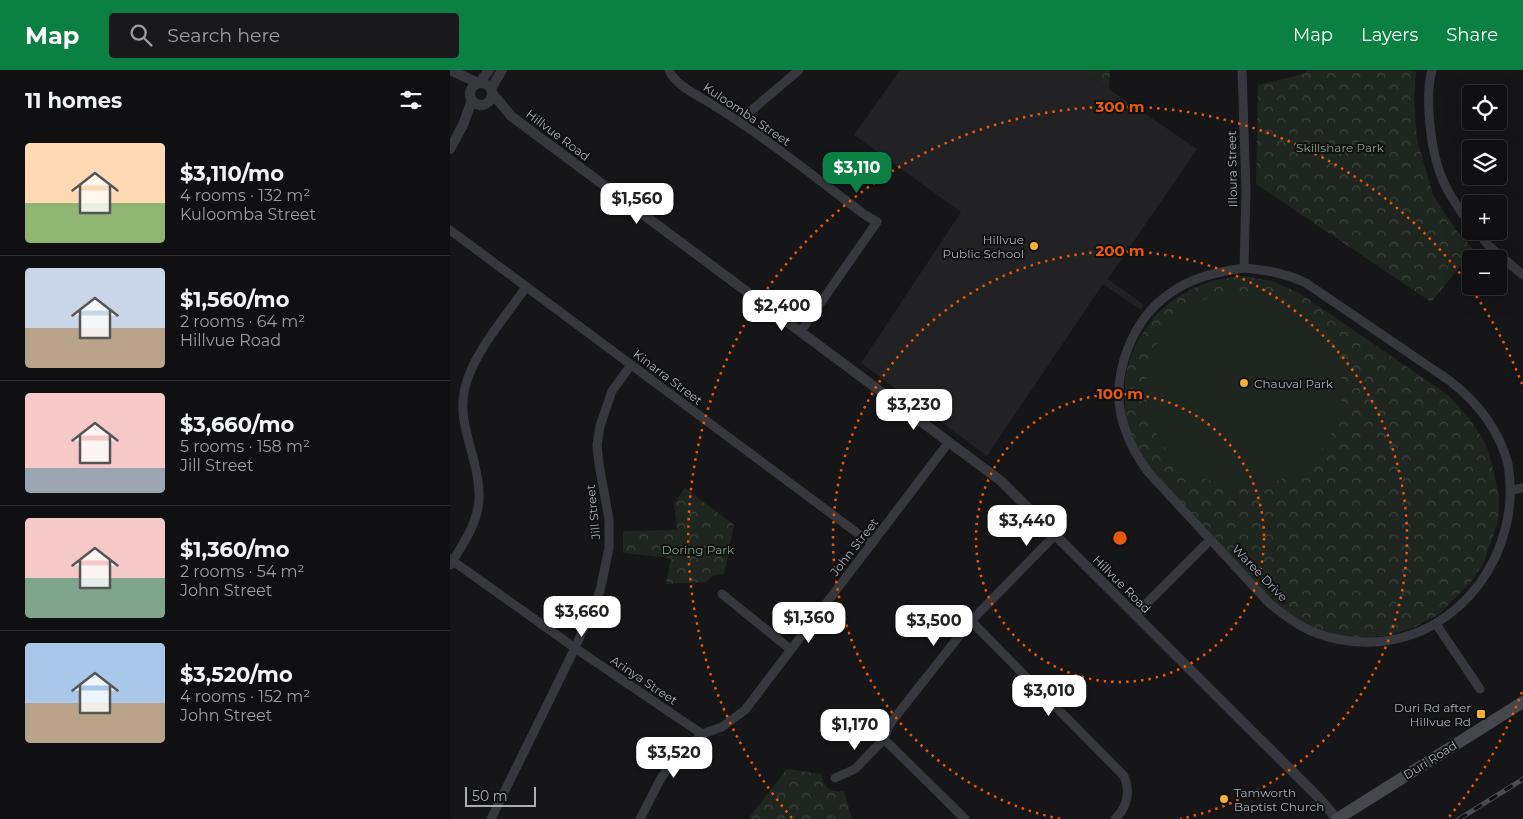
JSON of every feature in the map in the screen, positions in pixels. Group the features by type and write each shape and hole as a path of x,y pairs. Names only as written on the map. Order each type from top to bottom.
{"main road":[{"name":"Duri Road","path":"1337,819 1523,702"}],"street":[{"path":"450,70 479,83 485,83 492,91"},
{"path":"450,70 474,103 483,105"},
{"path":"464,125 471,97 471,89 479,83 489,70"},
{"path":"450,149 464,125 491,99 492,91 502,70"},
{"name":"Kuloomba Street","path":"669,70 671,76 684,87 739,121 877,222 801,331"},
{"path":"739,121 799,70"},
{"name":"Illoura Street","path":"1242,70 1246,191 1244,268"},
{"path":"1432,70 1429,79 1429,109 1438,168 1451,195 1462,212"},
{"name":"Hillvue Road","path":"492,91 511,116"},
{"name":"Hillvue Road","path":"483,105 511,116 1001,481 1318,797 1337,819"},
{"name":"Kinarra Street","path":"450,230 872,544"},
{"path":"1484,240 1523,275"},
{"name":"Waree Drive","path":"1244,268 1267,270 1288,275 1306,283 1466,393 1484,414 1501,444 1508,465 1511,490 1508,527 1502,548 1494,566 1473,595 1453,614 1436,624 1417,633 1385,641 1354,641 1325,636 1304,628 1286,617 1269,603 1137,458 1121,415 1119,396 1120,377 1125,357 1138,327 1163,298 1186,283 1203,276 1244,268"},
{"path":"451,562 474,522 480,493 464,425 465,387 473,366 484,346 526,287"},
{"name":"Jill Street","path":"491,819 575,648 600,591 609,548 609,519 597,445 600,426 612,391 631,365"},
{"name":"John Street","path":"640,819 667,768 674,759 702,734 722,727 745,710 950,442"},
{"path":"1511,490 1523,488"},
{"path":"835,778 855,769 884,739 892,721 971,621 1056,535"},
{"path":"1135,615 1210,540"},
{"name":"Arinya Street","path":"451,562 702,734"},
{"path":"722,594 790,649"},
{"path":"971,621 1124,776 1127,787 1127,800 1121,813 1115,819"},
{"path":"1436,624 1480,690"},
{"path":"884,739 965,819"}],"shaded area":[{"name":"Hillvue Public School","path":"900,70 1081,70 1197,149 1108,279 1144,305 1141,310 1103,284 987,456 861,363 961,212 854,135"}],"green space":[{"path":"1081,70 1110,70 1109,89"},
{"name":"Skillshare Park","path":"1307,70 1410,70 1416,72 1414,99 1417,139 1433,195 1462,237 1462,240 1465,240 1474,250 1462,250 1462,265 1431,302 1256,184 1258,85 1306,73"},
{"name":"Chauval Park","path":"1243,276 1272,281 1301,294 1448,395 1470,419 1486,444 1499,499 1498,521 1484,562 1471,582 1438,615 1415,627 1390,635 1358,639 1326,633 1296,621 1269,601 1144,464 1125,419 1125,378 1138,340 1154,317 1174,299 1194,288 1216,280"},
{"name":"Chauval Park","path":"1254,291 1282,298 1299,307 1314,319 1326,334 1335,351 1341,370 1341,408 1335,427 1326,444 1314,459 1299,471 1282,480 1263,486 1234,487 1206,480 1189,471 1174,459 1162,444 1153,427 1147,408 1146,379 1153,351 1162,334 1174,319 1189,307 1206,298 1225,292"},
{"name":"Doring Park","path":"685,488 734,525 724,574 714,575 706,582 666,584 671,558 623,553 623,531 677,530 674,503"},
{"path":"787,769 822,774 822,779 828,788 844,791 852,819 748,819"}],"railway":[{"path":"1459,819 1523,779"}],"place":[{"name":"Hillvue Public School","path":"1034,246"},
{"name":"Chauval Park","path":"1244,383"},
{"name":"Duri Rd after Hillvue Rd","path":"1481,714"},
{"name":"Tamworth Baptist Church","path":"1224,799"}]}
